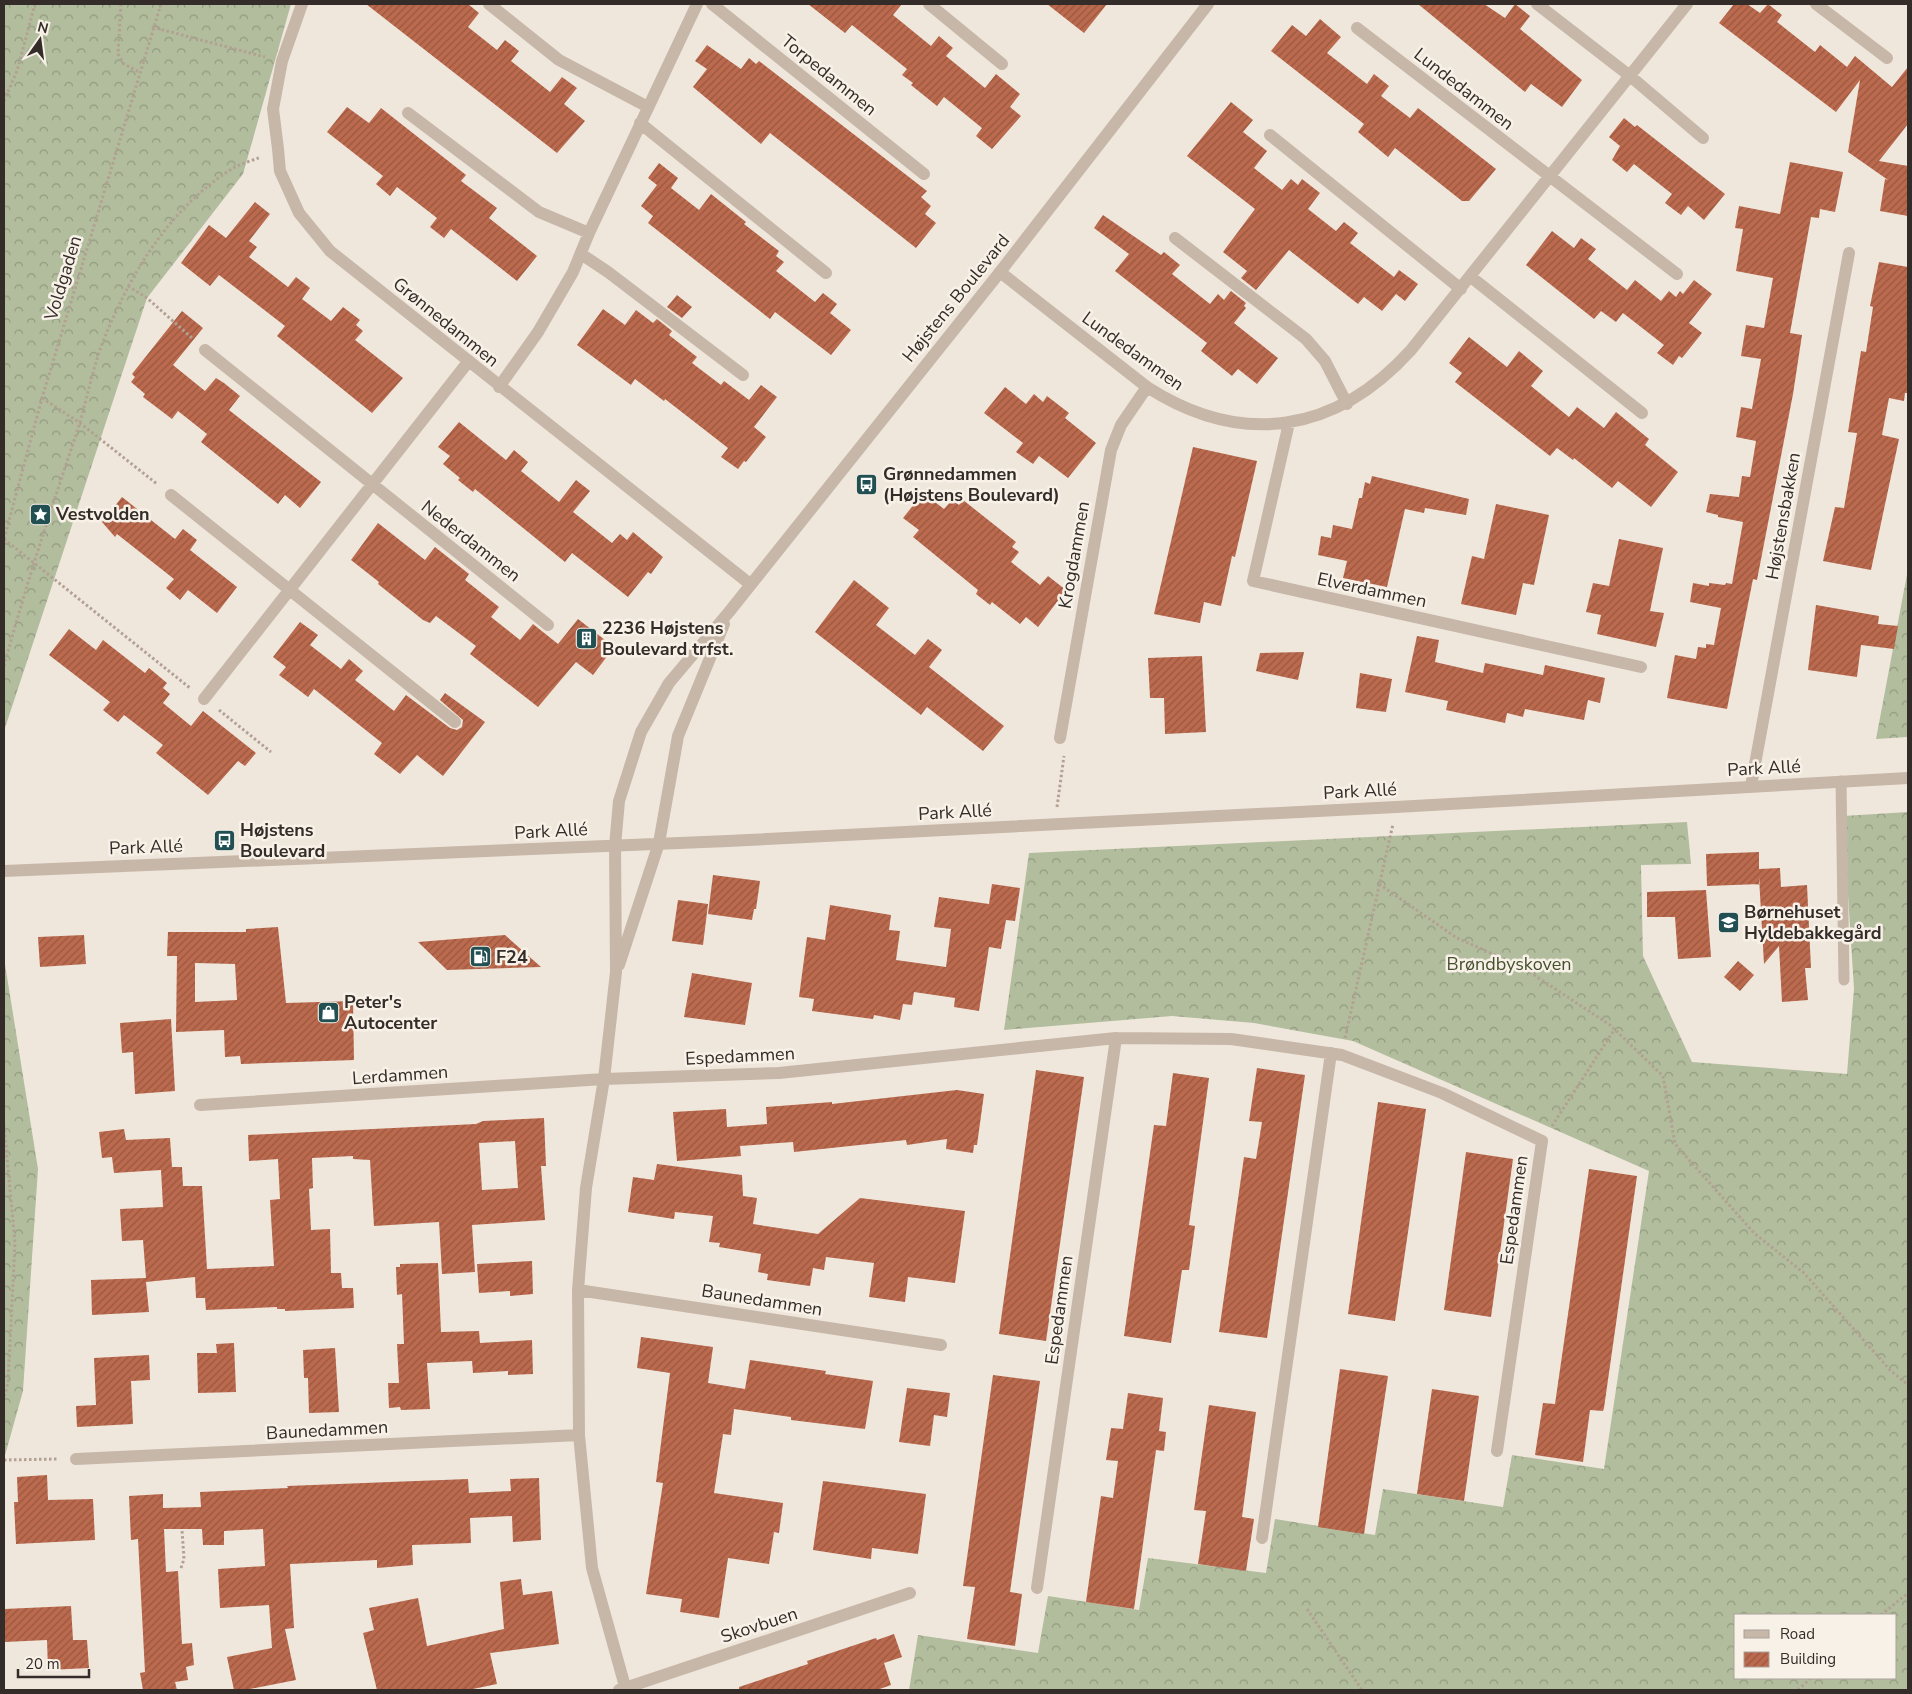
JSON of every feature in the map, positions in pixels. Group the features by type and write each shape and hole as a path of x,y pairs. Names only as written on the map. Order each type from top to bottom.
{"street":[{"name":"Grønnedammen","path":"302,4 282,61 273,109 280,171 300,213 330,251 499,387 750,584"},
{"path":"489,4 559,60 648,106"},
{"path":"499,387 538,332 573,272 589,233 697,4"},
{"name":"Torpedammen","path":"712,4 924,174"},
{"path":"929,4 1002,64"},
{"name":"Højstens Boulevard","path":"615,846 619,801 641,732 669,683 729,612 1000,272 1208,4"},
{"path":"1537,4 1630,76 1703,138"},
{"name":"Lundedammen","path":"1000,272 1147,387 1172,404 1200,415 1228,422 1258,424 1289,423 1347,404 1378,383 1405,357 1687,4"},
{"path":"1816,4 1887,58"},
{"name":"Lundedammen","path":"1357,28 1549,178 1677,274"},
{"path":"408,113 538,212 589,233"},
{"path":"640,123 826,273"},
{"path":"1270,135 1461,289"},
{"path":"1175,238 1306,339 1325,361 1347,404"},
{"name":"Højstensbakken","path":"1751,786 1849,253"},
{"path":"580,254 608,272 743,375"},
{"path":"1471,276 1642,413"},
{"name":"Nederdammen","path":"205,350 548,625"},
{"path":"204,699 468,362"},
{"name":"Krogdammen","path":"1060,738 1111,450 1121,426 1147,387"},
{"name":"Elverdammen","path":"1289,423 1254,582 1642,667"},
{"path":"171,496 455,722"},
{"name":"Højstens Boulevard","path":"659,843 678,736 729,612"},
{"name":"Park Allé","path":"4,871 615,846 1396,807 1908,778"},
{"path":"616,972 659,843"},
{"path":"615,846 616,972 604,1079 586,1188 578,1290 580,1435 592,1568 624,1690"},
{"name":"Espedammen","path":"1037,1588 1116,1038"},
{"name":"Espedammen","path":"604,1079 779,1073 1116,1038 1231,1039 1336,1054 1442,1093 1542,1141 1497,1451"},
{"path":"1262,1538 1336,1054"},
{"name":"Lerdammen","path":"200,1105 604,1079"},
{"name":"Baunedammen","path":"578,1290 941,1345"},
{"name":"Baunedammen","path":"76,1459 580,1435"},
{"name":"Skovbuen","path":"624,1690 910,1593"}],"lane":[{"path":"1841,781 1844,980"}],"path":[{"path":"4,101 17,70 35,4"},
{"path":"121,4 118,54 124,64 139,72"},
{"name":"Voldgaden","path":"4,539 42,398 152,27 161,4"},
{"path":"152,27 282,61"},
{"path":"4,666 33,561 80,423 102,346 128,286 147,253 163,231 192,202 231,170 278,149"},
{"path":"128,286 147,298 205,350"},
{"path":"42,398 80,423 171,496"},
{"path":"4,539 271,752"},
{"path":"1057,824 1058,793 1066,744 1060,738"},
{"path":"1336,1054 1379,884 1396,807"},
{"path":"1379,884 1457,938 1522,967 1614,1030 1663,1076 1675,1144 1754,1233 1804,1273 1890,1370 1908,1385"},
{"path":"1542,1141 1614,1030"},
{"path":"4,1125 15,1243 8,1383 4,1397"},
{"path":"4,1460 76,1459"},
{"path":"181,1568 184,1559 182,1530"},
{"path":"1882,1614 1908,1593"},
{"path":"1307,1609 1362,1690"},
{"path":"1798,1690 1810,1679"}],"green space":[{"name":"Vestvolden","path":"4,4 291,4 243,174 147,298 4,731"},
{"path":"1908,569 1908,737 1876,739"},
{"name":"Brøndbyskoven","path":"1908,812 1908,1690 909,1690 918,1635 1038,1653 1048,1596 1139,1610 1148,1558 1266,1573 1275,1519 1375,1535 1383,1489 1503,1507 1512,1455 1604,1469 1649,1171 1353,1041 1254,1023 1172,1016 1004,1030 1029,853 1687,822 1691,864 1641,865 1643,956 1692,1062 1847,1074 1854,989 1843,816"},
{"path":"4,958 38,1169 23,1391 4,1459"}],"building":[{"path":"366,4 468,4 479,13 468,27 497,50 505,40 519,51 511,61 550,92 562,77 577,88 564,104 585,121 557,153"},
{"path":"808,4 902,4 893,15 931,46 939,36 953,48 946,56 985,88 996,74 1020,94 1010,107 1021,116 992,149 976,136 982,128 944,97 937,106 911,85 913,83 902,75 907,69 852,25 845,33"},
{"path":"1047,4 1107,4 1084,33"},
{"path":"1418,4 1484,4 1505,18 1515,4 1530,16 1520,29 1582,80 1562,107 1531,84 1525,92"},
{"path":"1734,4 1747,4 1760,13 1768,4 1782,15 1777,22 1815,52 1820,45 1847,67 1855,56 1892,87 1908,67 1908,124 1879,161 1908,166 1908,216 1880,211 1885,179 1888,180 1848,152 1860,80 1836,112 1719,23"},
{"path":"1320,19 1341,37 1327,53 1367,84 1374,74 1389,86 1381,96 1410,118 1418,108 1496,169 1469,201 1462,201 1395,148 1388,157 1358,132 1364,124 1271,51 1292,25 1306,36"},
{"path":"707,45 741,69 749,58 756,64 759,61 927,191 921,197 931,206 925,214 936,223 916,248 770,133 761,144 693,87 707,69 695,61"},
{"path":"1231,102 1253,120 1243,132 1267,151 1254,168 1282,190 1291,179 1298,185 1302,179 1320,193 1308,209 1336,231 1344,222 1358,233 1350,243 1394,277 1399,270 1418,284 1405,301 1396,294 1382,311 1364,297 1358,304 1289,250 1256,290 1241,278 1247,271 1223,252 1255,209 1187,156"},
{"path":"347,107 369,123 381,108 466,175 461,181 497,208 489,218 537,256 517,281 451,229 444,238 430,227 437,218 397,187 390,196 376,184 383,176 327,132"},
{"path":"1624,118 1635,127 1637,125 1725,194 1704,220 1688,206 1681,215 1665,203 1672,194 1634,164 1627,172 1612,160 1620,146 1609,137"},
{"path":"1790,162 1843,172 1835,212 1820,209 1819,218 1811,217 1790,333 1802,335 1793,394 1757,580 1753,579 1727,709 1667,698 1675,655 1696,659 1698,647 1706,648 1706,644 1714,645 1721,608 1690,602 1693,583 1709,586 1709,583 1732,584 1743,522 1718,517 1718,515 1706,512 1710,494 1739,497 1742,476 1750,477 1756,441 1736,437 1741,407 1752,409 1761,359 1741,356 1746,325 1764,328 1773,278 1736,271 1743,229 1735,228 1739,206 1780,214"},
{"path":"659,163 678,178 671,188 699,210 711,194 746,222 744,224 779,251 776,256 784,262 776,271 815,302 823,293 837,304 830,313 851,330 831,355 775,312 770,319 648,223 653,216 641,206 657,185 648,178"},
{"path":"255,202 270,214 249,241 257,247 249,257 288,287 296,277 310,288 302,299 331,321 343,307 360,320 356,325 363,331 355,340 403,378 372,413 277,336 285,326 219,275 210,286 181,263 209,225 226,238"},
{"path":"1103,215 1161,255 1164,252 1180,265 1172,274 1210,304 1218,294 1224,300 1231,291 1246,303 1244,306 1246,308 1234,323 1278,358 1257,384 1238,369 1232,376 1201,351 1207,343 1115,271 1129,254 1094,228"},
{"path":"1552,231 1574,248 1581,238 1596,249 1588,259 1627,290 1635,280 1661,301 1669,291 1676,297 1680,291 1683,294 1694,280 1712,294 1689,323 1702,333 1682,358 1679,356 1673,365 1657,353 1664,345 1623,313 1616,322 1601,311 1594,319 1526,265"},
{"path":"1879,262 1908,267 1908,393 1905,393 1904,401 1889,398 1882,435 1899,439 1871,570 1823,561 1835,507 1844,508 1857,433 1848,432 1861,351 1866,352 1873,307 1870,306"},
{"path":"677,295 692,307 682,318 667,307"},
{"path":"603,309 625,325 636,310 653,323 657,319 672,331 669,335 697,357 692,363 721,385 724,381 749,400 761,385 777,397 754,427 766,437 746,462 744,461 738,469 721,457 728,448 665,399 664,401 635,379 631,385 577,345"},
{"path":"182,311 203,328 173,365 205,391 216,378 224,383 240,396 229,410 321,482 300,508 285,495 278,504 201,442 207,434 178,411 172,419 143,397 145,394 131,382 135,377 132,374"},
{"path":"1469,337 1507,367 1519,351 1543,371 1531,386 1569,417 1577,407 1604,428 1616,412 1649,439 1645,445 1678,472 1651,507 1618,481 1612,488 1574,458 1573,460 1557,448 1550,456 1455,382 1462,373 1449,363"},
{"path":"1005,387 1026,404 1034,394 1043,402 1047,396 1069,413 1065,418 1096,443 1068,478 1039,456 1033,464 1016,452 1023,443 984,413"},
{"path":"459,422 506,460 514,450 528,462 521,471 559,502 576,480 590,491 573,512 612,543 620,534 627,540 633,532 663,557 651,574 648,572 628,597 572,553 565,562 475,489 473,492 443,464 450,456 438,447"},
{"path":"1193,447 1257,461 1235,557 1232,556 1221,606 1204,602 1200,623 1154,614"},
{"path":"1372,476 1469,499 1466,515 1425,508 1424,513 1405,509 1387,587 1343,578 1347,561 1318,555 1321,536 1331,538 1333,525 1352,529 1359,498 1362,498 1365,482 1370,484"},
{"path":"923,493 944,509 952,500 959,505 963,500 1016,542 1012,547 1019,552 1011,562 1040,585 1048,576 1066,590 1038,627 1026,617 1020,624 992,602 990,605 976,594 978,590 913,537 919,530 903,518"},
{"path":"122,497 175,539 183,529 197,540 190,550 237,587 217,613 188,590 180,600 166,588 174,579 117,534 115,537 102,522"},
{"path":"1496,504 1549,515 1534,585 1523,583 1516,615 1461,604 1472,556 1484,559"},
{"path":"378,523 425,560 435,547 469,574 465,580 499,607 491,617 520,640 533,624 558,644 578,619 614,647 593,675 576,662 538,707 470,654 476,646 436,616 430,623 423,620 351,560"},
{"path":"1619,539 1663,548 1650,611 1664,613 1656,647 1597,634 1601,615 1586,612 1593,583 1609,586"},
{"path":"854,580 889,608 876,625 915,655 928,639 942,650 929,667 1004,726 983,751 927,707 921,715 815,632"},
{"path":"1816,605 1879,616 1878,624 1898,626 1894,649 1861,645 1857,677 1808,670"},
{"path":"300,622 318,635 310,645 341,669 349,659 363,671 355,680 394,711 406,695 450,728 457,730 462,727 463,720 440,700 445,693 485,722 443,776 417,755 400,774 374,754 382,743 314,689 308,697 279,675 286,667 273,657"},
{"path":"69,629 96,650 103,640 145,673 149,668 167,683 163,688 170,694 163,703 191,726 203,711 256,753 245,766 238,761 208,795 156,753 163,745 124,715 118,722 103,710 110,702 49,655"},
{"path":"1417,636 1439,640 1435,662 1483,673 1485,663 1543,675 1545,665 1605,678 1600,703 1588,700 1584,720 1525,709 1523,717 1507,713 1505,723 1446,710 1448,701 1405,692"},
{"path":"1304,652 1298,680 1256,671 1260,653"},
{"path":"1202,656 1206,732 1165,734 1164,698 1150,698 1148,658"},
{"path":"1360,673 1392,679 1386,712 1356,708"},
{"path":"1759,852 1759,869 1780,868 1781,887 1807,885 1811,968 1805,968 1808,1000 1782,1002 1779,946 1764,964 1759,884 1707,886 1706,854"},
{"path":"713,875 760,881 756,909 754,909 752,920 708,914"},
{"path":"992,884 1020,888 1015,921 1006,920 1001,949 989,947 979,1011 954,1007 955,998 914,992 912,1005 903,1004 900,1020 874,1015 873,1019 812,1011 814,999 799,997 807,937 825,940 830,905 891,915 889,930 900,931 896,960 946,967 951,929 934,927 939,897 989,904"},
{"path":"1706,890 1711,957 1678,959 1675,917 1647,917 1647,892"},
{"path":"678,900 708,904 703,945 672,941"},
{"path":"278,927 286,1003 353,1001 354,1060 241,1064 240,1056 225,1057 224,1030 176,1032 177,956 167,956 168,932 246,932 246,929","holes":["195,963 235,964 237,1000 195,1002"]},
{"path":"84,935 86,964 40,967 38,937"},
{"path":"505,935 541,967 447,970 418,942"},
{"path":"1738,961 1754,975 1740,991 1724,977"},
{"path":"692,973 752,983 745,1025 684,1017"},
{"path":"171,1019 175,1091 135,1094 133,1052 122,1053 120,1023"},
{"path":"1257,1068 1305,1075 1267,1338 1219,1332 1244,1157 1256,1159 1262,1122 1249,1121"},
{"path":"1036,1070 1084,1077 1046,1341 999,1334"},
{"path":"1173,1073 1209,1078 1189,1225 1195,1226 1189,1270 1182,1270 1171,1343 1124,1336 1154,1125 1166,1126"},
{"path":"957,1090 984,1094 977,1145 974,1145 973,1153 946,1149 947,1139 907,1145 906,1140 794,1152 793,1142 740,1146 741,1156 677,1161 673,1112 726,1109 727,1127 767,1124 766,1107 832,1102 832,1104"},
{"path":"1378,1102 1426,1109 1395,1321 1348,1314"},
{"path":"544,1118 546,1166 541,1166 545,1220 472,1225 475,1272 442,1274 439,1222 374,1226 370,1160 353,1159 353,1156 312,1158 313,1188 309,1189 311,1230 330,1229 331,1273 341,1273 342,1288 353,1288 354,1308 285,1311 285,1309 277,1309 277,1307 206,1310 205,1298 196,1298 195,1277 146,1282 149,1312 92,1315 91,1280 146,1278 143,1240 122,1241 120,1209 163,1207 161,1170 114,1173 112,1157 102,1158 99,1132 124,1129 126,1140 170,1138 172,1167 182,1167 183,1186 202,1186 207,1269 274,1266 270,1200 280,1199 278,1159 249,1161 248,1135 476,1124 483,1121","holes":["515,1141 518,1188 482,1190 479,1143"]},
{"path":"1466,1152 1513,1159 1491,1317 1444,1310"},
{"path":"657,1164 742,1175 743,1196 757,1198 753,1224 818,1234 860,1198 965,1211 955,1283 908,1277 905,1302 869,1297 874,1263 826,1257 824,1270 813,1268 810,1286 767,1280 768,1274 758,1272 761,1254 719,1247 720,1243 709,1242 713,1216 675,1212 674,1219 628,1212 633,1177 654,1180"},
{"path":"1589,1169 1637,1176 1604,1408 1603,1411 1590,1410 1583,1462 1535,1455 1543,1403 1555,1404"},
{"path":"532,1261 533,1294 510,1296 510,1291 479,1293 477,1264"},
{"path":"438,1263 441,1332 479,1331 480,1343 532,1340 533,1374 508,1375 508,1371 473,1373 472,1361 427,1363 430,1409 401,1410 400,1407 389,1408 388,1383 399,1383 397,1344 404,1344 402,1294 397,1295 396,1267 400,1267 400,1264"},
{"path":"641,1337 713,1347 708,1383 745,1389 750,1360 826,1371 825,1374 873,1381 865,1429 791,1420 791,1417 734,1409 731,1435 723,1434 714,1493 783,1503 779,1533 774,1532 769,1564 728,1558 719,1618 680,1612 682,1599 646,1594 663,1483 656,1482 670,1373 637,1368"},
{"path":"234,1343 236,1392 198,1393 197,1353 217,1353 216,1344"},
{"path":"335,1348 339,1412 309,1413 308,1378 304,1378 303,1350"},
{"path":"149,1355 150,1380 131,1381 133,1424 77,1427 76,1406 96,1405 94,1358"},
{"path":"1340,1369 1388,1376 1364,1534 1318,1527"},
{"path":"993,1375 1040,1381 1010,1592 1022,1594 1015,1646 967,1639 975,1587 963,1586"},
{"path":"907,1388 950,1393 947,1417 934,1415 930,1446 899,1442"},
{"path":"1432,1389 1479,1396 1464,1501 1417,1494"},
{"path":"1128,1393 1163,1398 1159,1431 1166,1432 1164,1451 1156,1450 1134,1609 1086,1602 1101,1496 1113,1498 1118,1461 1106,1460 1111,1428 1123,1429"},
{"path":"1209,1405 1256,1412 1242,1517 1254,1519 1246,1571 1198,1564 1206,1511 1194,1510"},
{"path":"47,1475 48,1500 93,1499 95,1540 16,1544 14,1502 18,1502 17,1477"},
{"path":"539,1478 541,1540 513,1542 512,1516 470,1518 471,1543 412,1545 413,1565 377,1568 377,1560 290,1564 294,1628 285,1629 296,1680 245,1690 234,1690 227,1657 272,1648 269,1605 220,1608 218,1569 265,1566 263,1529 224,1531 224,1545 203,1545 202,1529 164,1529 166,1572 178,1571 182,1644 192,1643 194,1665 186,1667 188,1680 175,1682 177,1690 143,1690 140,1673 145,1672 138,1539 131,1540 129,1496 163,1494 163,1508 201,1507 200,1492 288,1488 287,1486 468,1479 469,1493 511,1491 510,1479"},
{"path":"823,1481 926,1494 918,1554 872,1548 871,1559 813,1550"},
{"path":"521,1579 523,1595 552,1591 559,1644 490,1653 497,1684 468,1690 377,1690 363,1633 374,1630 369,1608 418,1598 427,1646 504,1629 500,1582"},
{"path":"71,1606 73,1640 87,1640 89,1668 48,1670 47,1640 5,1642 4,1609"},
{"path":"894,1634 902,1657 884,1663 891,1685 877,1690 739,1690 739,1687 808,1664 807,1661 876,1638 877,1640"}],"place":[{"name":"Grønnedammen (Højstens Boulevard)","path":"867,484"},
{"name":"Vestvolden","path":"40,514"},
{"name":"2236 Højstens Boulevard trfst.","path":"586,638"},
{"name":"Højstens Boulevard","path":"224,840"},
{"name":"Børnehuset Hyldebakkegård","path":"1728,922"},
{"name":"F24","path":"480,957"},
{"name":"Peter's Autocenter","path":"328,1012"}]}
